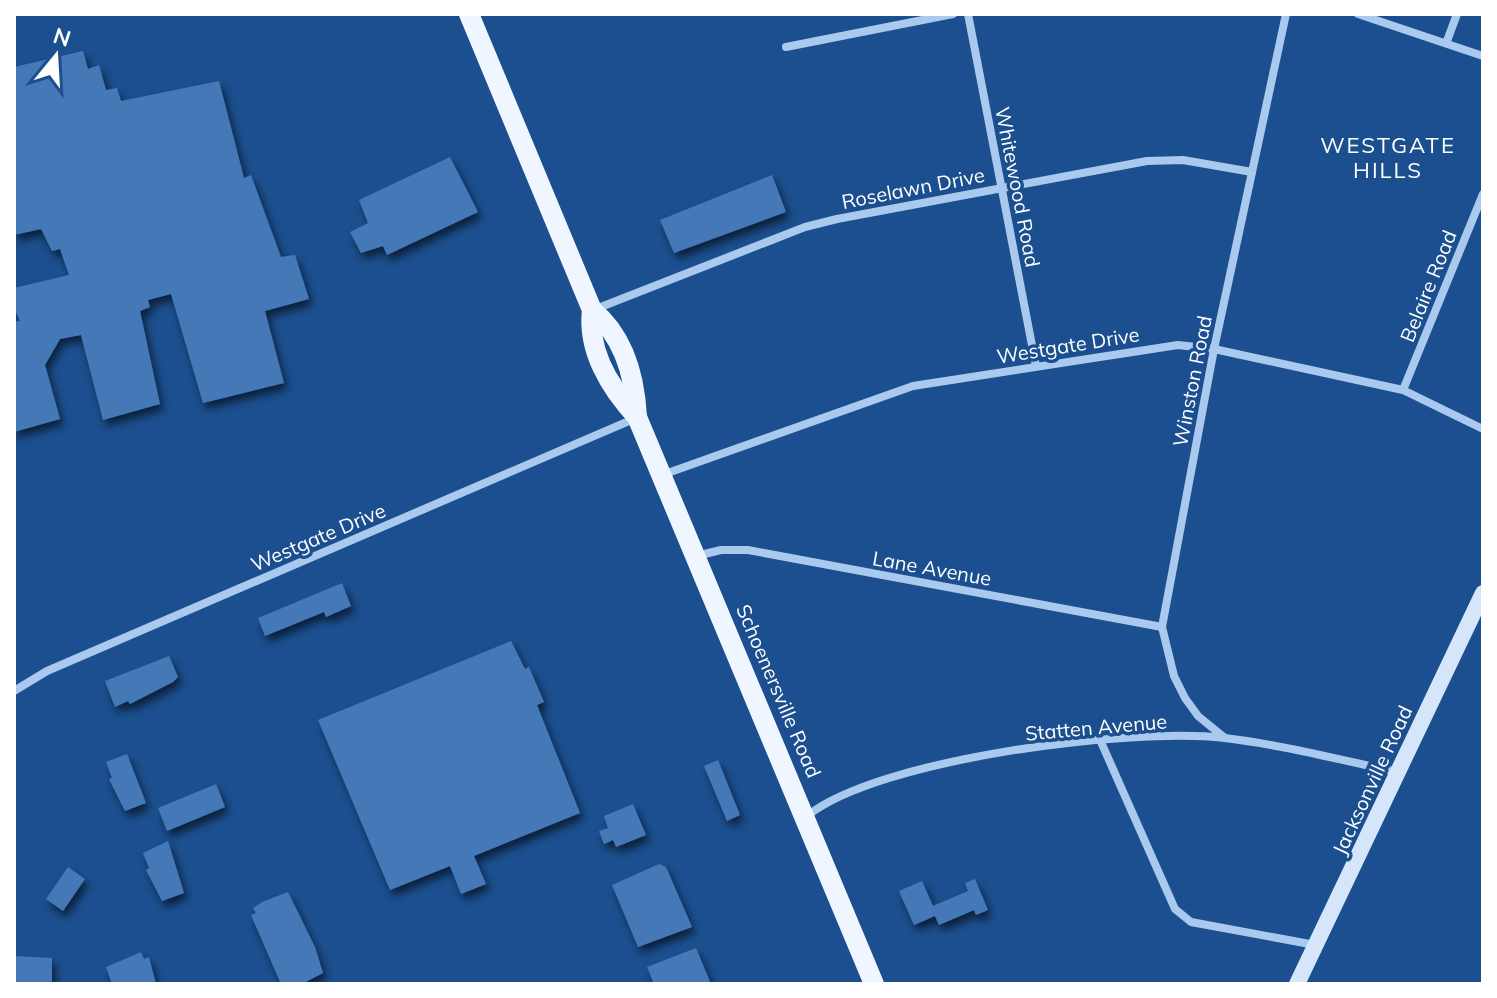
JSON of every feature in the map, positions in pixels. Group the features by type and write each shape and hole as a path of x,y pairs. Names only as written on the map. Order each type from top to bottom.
{"main road":[{"name":"Schoenersville Road","path":"469,14 592,310 610,325 630,372 635,384 637,417 874,984"}],"street":[{"path":"786,47 953,14"},
{"name":"Whitewood Road","path":"968,14 1036,366"},
{"name":"Winston Road","path":"1225,738 1198,716 1185,698 1174,676 1162,627 1214,349 1286,14"},
{"path":"1358,14 1447,41 1483,56"},
{"path":"1447,41 1457,14"},
{"name":"Roselawn Drive","path":"592,310 805,227 1164,160 1252,172"},
{"name":"Belaire Road","path":"1403,390 1483,194"},
{"name":"Westgate Drive","path":"661,475 913,386 1155,347 1214,349 1403,390 1483,429"},
{"name":"Westgate Drive","path":"14,691 58,666 637,417"},
{"name":"Lane Avenue","path":"695,556 721,550 748,550 1162,627"},
{"name":"Jacksonville Road","path":"1297,984 1483,593"},
{"name":"Statten Avenue","path":"806,817 824,802 916,771 1006,751 1177,736 1225,738 1398,772"},
{"path":"1101,742 1175,909 1191,922 1315,945"}],"building":[{"path":"83,51 88,69 99,65 106,90 117,88 121,101 219,81 244,178 251,175 281,257 295,255 309,299 265,311 284,383 203,403 171,294 148,300 150,307 140,311 160,404 103,420 81,335 60,339 45,365 60,419 14,432 14,322 20,321 14,308 14,288 69,275 60,249 52,251 41,229 14,235 14,67"},
{"path":"450,157 478,212 387,255 383,246 361,253 350,232 368,223 359,200"},
{"path":"772,175 786,212 674,253 660,220"},
{"path":"342,583 351,606 326,617 324,612 265,636 258,618"},
{"path":"511,641 525,669 529,667 544,702 537,705 580,813 474,856 486,884 461,894 450,866 390,890 318,720"},
{"path":"169,656 178,677 173,682 130,704 128,701 115,707 105,681"},
{"path":"127,754 146,803 125,811 109,779 112,778 106,762"},
{"path":"718,760 740,815 727,821 704,766"},
{"path":"216,784 225,807 167,831 158,808"},
{"path":"633,804 646,835 616,847 613,840 604,844 599,831 608,828 604,816"},
{"path":"168,841 184,893 162,901 146,870 149,868 143,853"},
{"path":"659,864 666,867 692,927 638,947 612,885"},
{"path":"68,867 85,879 63,911 46,899"},
{"path":"975,879 988,910 976,915 974,910 939,925 935,916 914,925 899,891 922,881 933,906 968,891 965,883"},
{"path":"288,892 315,947 323,973 302,984 281,984 251,915 256,913 253,908 262,902"},
{"path":"696,948 711,984 654,984 647,967"},
{"path":"141,952 144,959 149,957 156,984 112,984 106,967"},
{"path":"14,956 52,958 52,983 14,983"}],"district":[{"name":"WESTGATE HILLS","path":"1388,158"}]}
